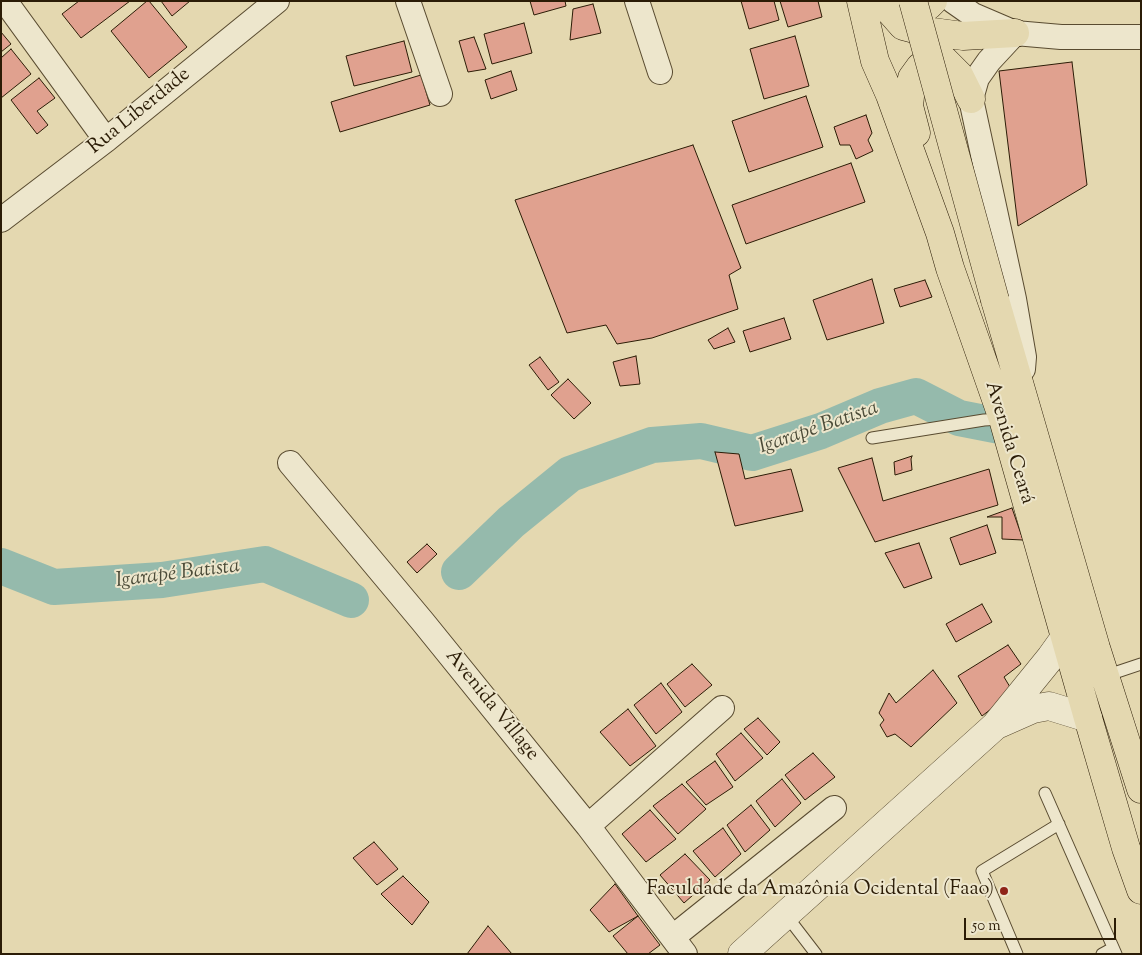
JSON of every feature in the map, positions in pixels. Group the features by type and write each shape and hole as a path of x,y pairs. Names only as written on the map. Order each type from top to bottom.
{"main road":[{"name":"Avenida Ceará","path":"861,1 875,61 890,95 940,234 1003,419 1126,848 1141,890"},
{"path":"895,5 914,10 928,6 933,1"},
{"name":"Avenida Ceará","path":"895,5 995,300 1105,676 1141,789"},
{"path":"895,5 903,26 918,30 962,36 1015,33"},
{"path":"940,234 910,106 912,78 920,66 933,60 944,60 959,75 971,99"}],"street":[{"path":"4,1 106,140"},
{"name":"Rua Liberdade","path":"1,220 106,140 277,1"},
{"path":"408,1 440,94"},
{"path":"637,1 660,72"},
{"path":"953,1 973,15 1015,33 1061,37 1141,37"},
{"path":"971,99 977,78 989,61 1015,33"},
{"name":"Avenida Ceará","path":"971,99 1014,299 1024,357 1022,394"},
{"name":"Avenida Village","path":"290,463 423,622 588,826 679,945"},
{"path":"742,954 996,726 1066,636"},
{"path":"996,726 1033,709 1050,706 1088,718"},
{"path":"588,826 722,708"},
{"path":"679,945 834,808"}],"lane":[{"path":"872,438 984,420 1003,419"},
{"path":"1105,676 1141,664"},
{"path":"1045,793 1115,951 1102,954"},
{"path":"1017,954 982,872 1059,824"},
{"path":"786,915 816,954"}],"building":[{"path":"79,1 130,1 81,38 62,14"},
{"path":"149,1 187,47 149,78 111,31"},
{"path":"161,1 190,1 172,16"},
{"path":"530,1 565,1 566,6 534,15"},
{"path":"741,1 774,1 779,20 749,29"},
{"path":"780,1 818,1 822,17 788,27"},
{"path":"593,4 601,33 570,40 573,9"},
{"path":"524,23 532,53 492,64 484,34"},
{"path":"1,32 11,44 1,52"},
{"path":"795,36 809,86 764,99 750,49"},
{"path":"474,37 486,69 468,72 459,41"},
{"path":"404,41 412,72 354,86 346,56"},
{"path":"11,49 31,74 1,98 1,58"},
{"path":"1072,62 1087,185 1018,226 999,71"},
{"path":"511,71 517,90 491,99 485,80"},
{"path":"421,75 430,105 340,132 331,102"},
{"path":"39,78 55,98 37,111 48,125 37,134 11,100"},
{"path":"806,96 823,147 749,172 732,121"},
{"path":"866,115 872,133 868,140 873,151 856,159 850,145 840,145 834,127"},
{"path":"693,145 741,268 729,275 738,309 652,338 617,344 606,325 567,333 515,200"},
{"path":"851,163 865,202 746,244 732,205"},
{"path":"872,279 884,323 827,340 813,300"},
{"path":"925,280 932,297 900,307 894,289"},
{"path":"784,318 791,339 750,352 743,331"},
{"path":"728,328 735,342 714,349 708,340"},
{"path":"636,356 640,384 620,386 613,362"},
{"path":"540,357 559,382 548,390 529,365"},
{"path":"568,379 591,403 574,419 551,395"},
{"path":"715,452 739,454 745,479 791,469 803,511 735,526"},
{"path":"912,456 912,470 895,475 894,462"},
{"path":"872,458 883,501 989,469 998,505 875,542 838,468"},
{"path":"1012,508 1023,540 1002,539 1002,517 987,517"},
{"path":"987,525 996,553 960,565 950,538"},
{"path":"919,543 932,578 904,588 885,553"},
{"path":"427,544 437,554 417,573 407,562"},
{"path":"982,604 992,622 956,642 946,624"},
{"path":"1008,645 1021,664 1004,677 1013,692 982,716 958,676"},
{"path":"692,664 712,685 685,707 667,684"},
{"path":"933,670 957,703 911,747 895,734 887,737 880,725 884,720 879,713 889,693 896,703"},
{"path":"661,683 682,712 656,734 634,705"},
{"path":"628,709 656,746 630,766 600,732"},
{"path":"758,718 780,742 767,755 744,729"},
{"path":"741,733 763,758 735,781 716,754"},
{"path":"813,753 835,777 805,800 785,775"},
{"path":"715,761 733,787 706,805 686,782"},
{"path":"782,779 801,803 775,827 756,801"},
{"path":"682,784 706,809 678,834 653,806"},
{"path":"751,805 770,830 745,852 727,825"},
{"path":"650,810 676,839 646,862 622,834"},
{"path":"723,828 741,854 715,877 693,851"},
{"path":"374,842 398,869 377,885 353,858"},
{"path":"685,854 710,880 684,903 660,875"},
{"path":"403,876 429,902 412,925 381,894"},
{"path":"615,884 638,916 609,932 590,910"},
{"path":"638,916 660,945 648,954 628,954 613,936"},
{"path":"488,926 512,954 467,954"}],"waterway":[{"name":"Igarapé Batista","path":"459,572 511,522 570,474 652,445 701,441 752,453 821,431 880,406 916,396 959,418 1005,427"},
{"name":"Igarapé Batista","path":"1,566 54,587 162,580 265,564 351,600"}],"place":[{"name":"Faculdade da Amazônia Ocidental (Faao)","path":"1004,891"}]}
